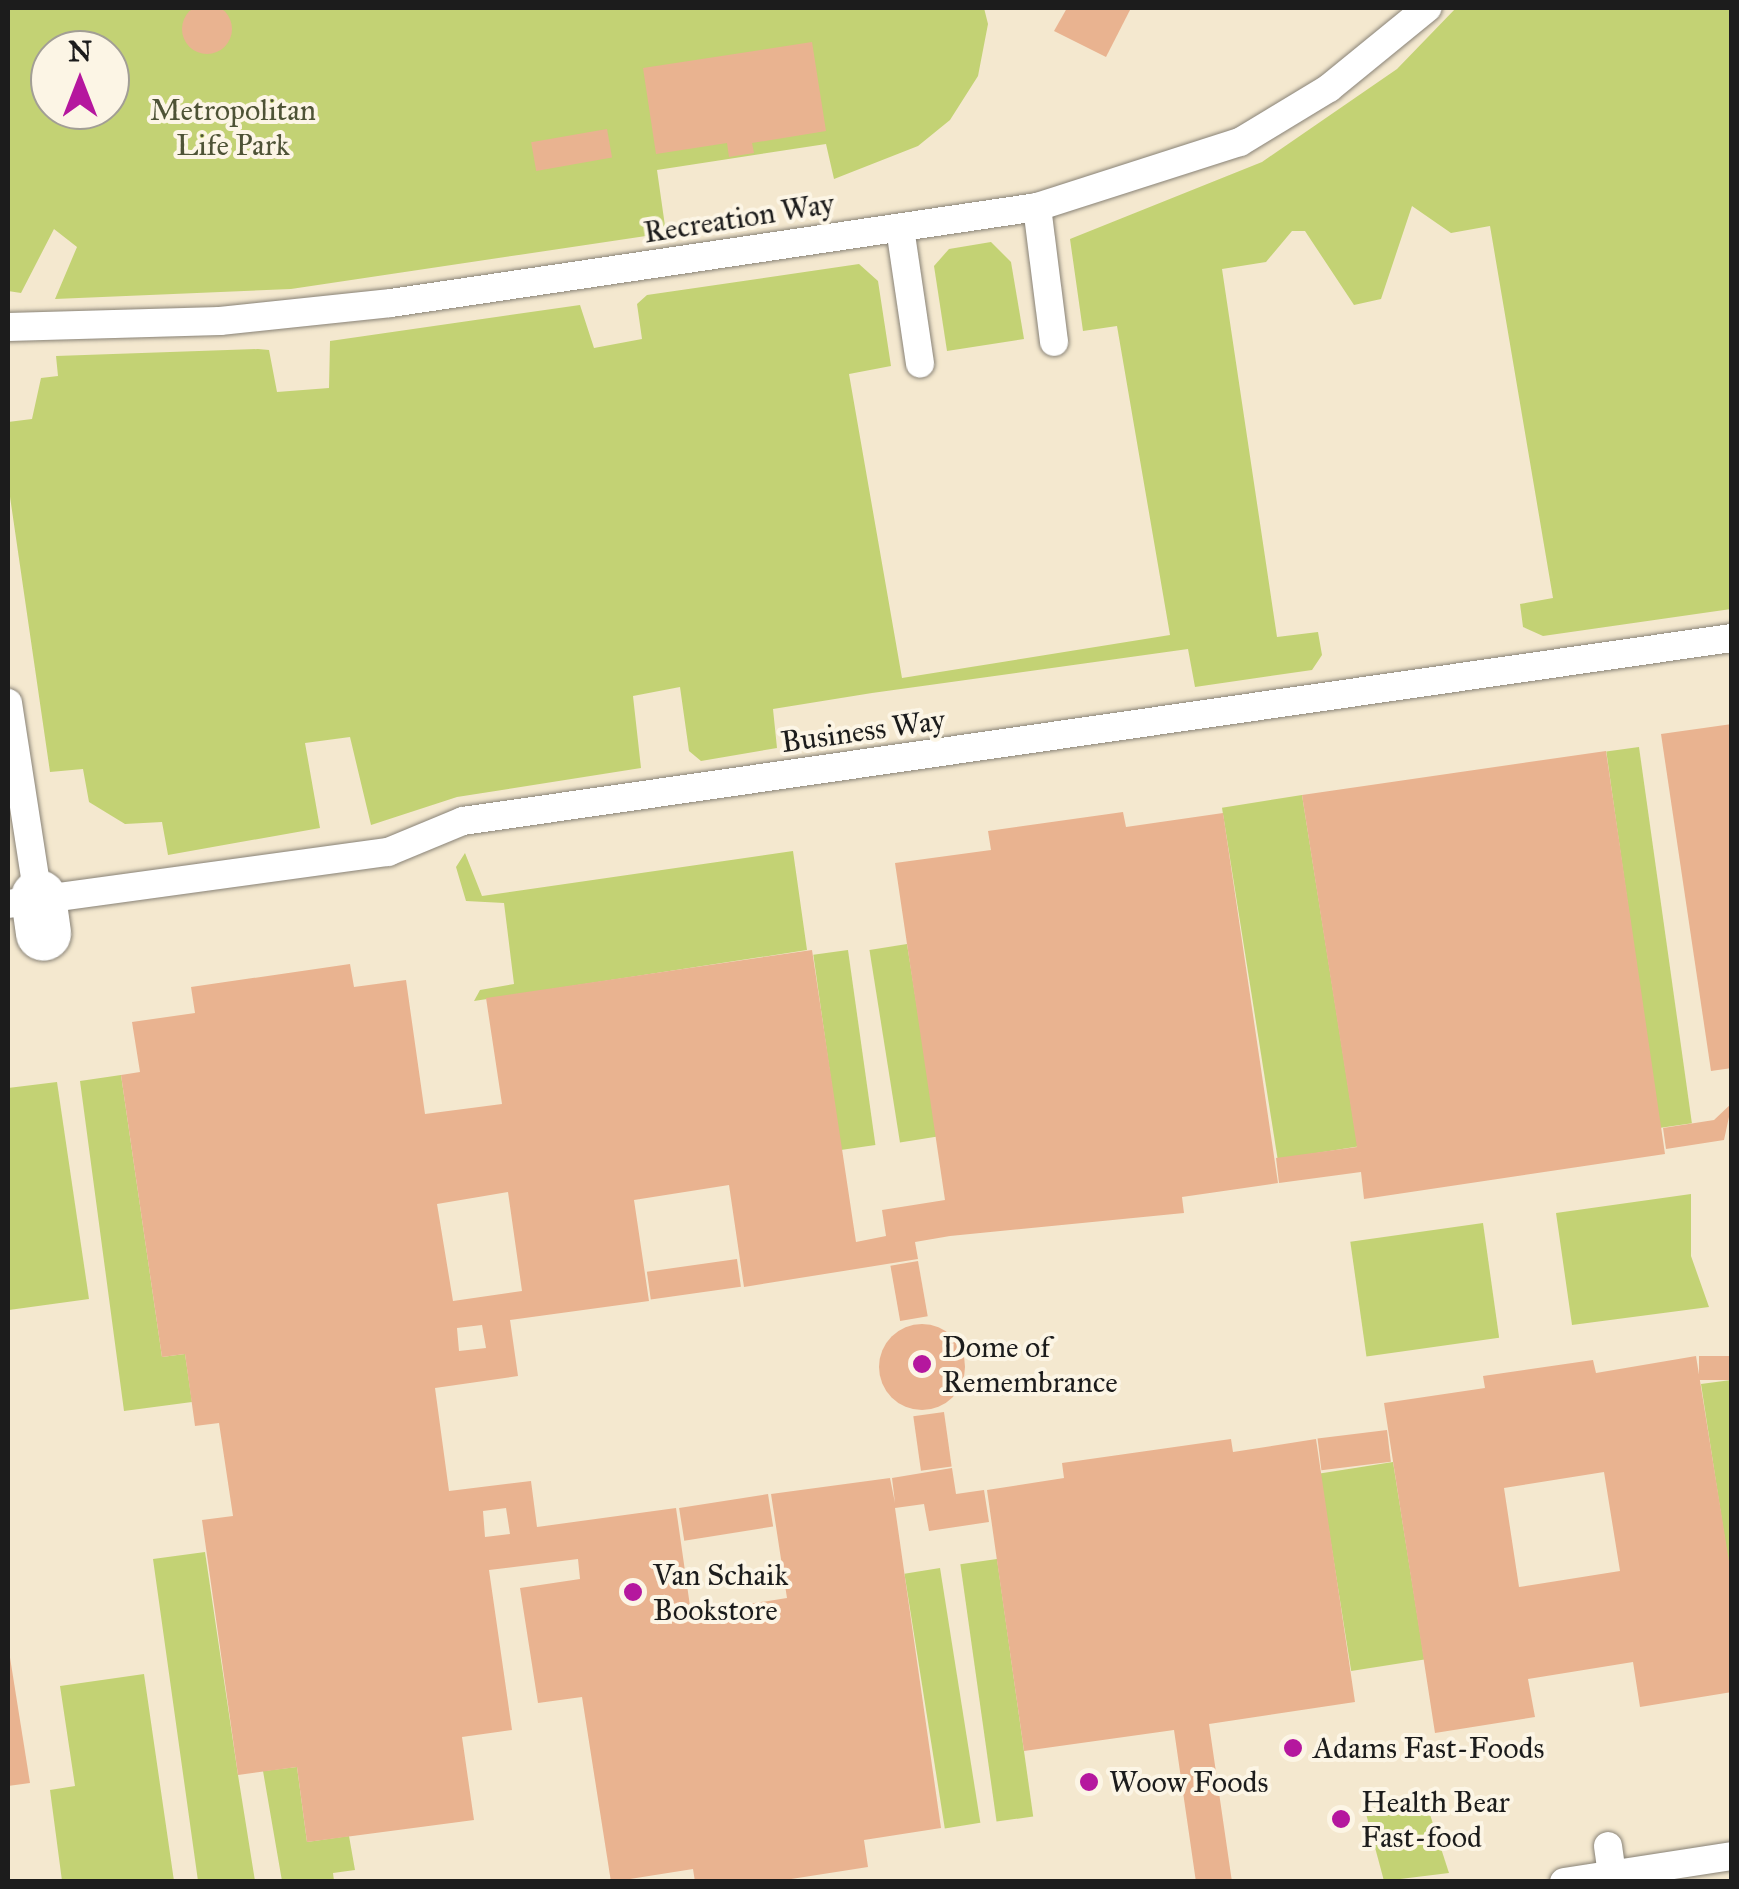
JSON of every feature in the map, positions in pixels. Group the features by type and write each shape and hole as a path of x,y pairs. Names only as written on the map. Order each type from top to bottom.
{"lane":[{"name":"Recreation Way","path":"8,327 220,321 391,303 1036,208 1240,142 1329,88 1427,8"},
{"path":"1036,208 1054,342"},
{"path":"900,228 920,364"},
{"name":"Business Way","path":"30,911 388,852 482,818 1732,638"},
{"path":"8,703 30,911"},
{"path":"1564,1882 1610,1860 1732,1856"}],"green space":[{"name":"Metropolitan Life Park","path":"8,8 984,8 988,24 978,76 950,120 918,146 834,179 826,144 657,170 666,233 291,289 55,299 77,247 54,229 21,293 8,291"},
{"path":"1456,8 1731,8 1731,609 1543,636 1523,627 1520,604 1553,598 1490,226 1451,233 1412,206 1381,299 1354,305 1305,231 1292,231 1266,262 1222,269 1277,637 1318,632 1322,655 1312,670 1195,687 1188,649 872,693 773,709 777,748 701,761 689,751 680,687 633,696 641,768 457,797 371,825 350,737 305,743 320,828 168,855 162,822 125,824 89,802 83,769 50,772 8,483 8,422 32,419 41,378 58,376 56,356 269,350 277,392 329,388 330,341 580,305 594,348 642,339 637,304 647,295 859,264 878,281 891,366 849,374 902,678 1170,635 1117,326 1083,331 1070,239 1262,162 1397,69"},
{"path":"991,242 1011,262 1024,339 947,351 934,266 949,249"},
{"path":"1639,747 1692,1123 1659,1128 1606,752"},
{"path":"1302,795 1358,1147 1278,1159 1222,808"},
{"path":"793,851 807,950 474,1001 480,990 514,984 504,903 466,901 456,867 465,853 482,896"},
{"path":"907,944 938,1137 900,1143 869,950"},
{"path":"848,950 875,1145 841,1150 813,955"},
{"path":"121,1075 162,1357 185,1354 192,1402 124,1411 80,1081"},
{"path":"57,1082 89,1299 9,1310 8,1088"},
{"path":"1691,1194 1691,1256 1709,1307 1572,1325 1556,1213"},
{"path":"1483,1223 1499,1338 1366,1357 1350,1242"},
{"path":"1731,1380 1731,1580 1701,1384"},
{"path":"1393,1462 1424,1660 1351,1671 1320,1474"},
{"path":"205,1552 255,1881 198,1881 153,1559"},
{"path":"997,1559 1033,1816 997,1822 960,1564"},
{"path":"940,1568 980,1823 945,1828 904,1574"},
{"path":"144,1674 174,1881 62,1881 50,1790 75,1786 60,1686"},
{"path":"297,1767 307,1842 349,1836 355,1870 333,1873 334,1881 282,1881 263,1771"},
{"path":"1424,1796 1449,1873 1384,1881 1365,1810"}],"building":[{"path":"207,4 224,12 232,29 224,46 207,54 190,46 182,29 190,12"},
{"path":"1067,8 1131,8 1106,57 1054,31"},
{"path":"812,42 826,131 752,143 754,153 729,157 727,143 656,154 643,68"},
{"path":"607,129 612,158 536,171 531,142"},
{"path":"1732,724 1732,1068 1711,1071 1661,734"},
{"path":"1606,751 1665,1154 1364,1199 1361,1172 1279,1183 1276,1158 1357,1147 1302,795"},
{"path":"1123,812 1126,827 1223,813 1278,1183 1182,1197 1184,1213 915,1242 918,1259 744,1287 729,1185 634,1200 649,1301 510,1320 518,1376 435,1388 449,1491 531,1481 537,1527 676,1508 691,1613 787,1598 771,1494 890,1478 895,1503 892,1478 952,1468 956,1494 984,1490 989,1522 929,1531 924,1504 895,1508 941,1828 864,1840 868,1867 772,1882 695,1882 693,1869 611,1882 582,1697 538,1703 520,1588 580,1579 578,1559 489,1570 512,1730 462,1737 474,1820 307,1842 297,1767 238,1775 202,1520 233,1516 219,1423 195,1426 185,1354 162,1357 121,1075 140,1072 132,1022 195,1013 191,987 350,964 354,987 406,980 425,1114 502,1104 486,998 812,950 856,1242 886,1236 882,1210 945,1200 895,863 991,850 988,831","holes":["508,1192 522,1291 453,1301 437,1204","482,1325 486,1348 459,1351 457,1328","506,1508 510,1534 485,1537 483,1511"]},
{"path":"1732,1103 1724,1140 1666,1149 1663,1128 1714,1120"},
{"path":"737,1259 741,1287 651,1299 647,1272"},
{"path":"918,1261 928,1316 900,1321 890,1266"},
{"name":"Dome of Remembrance","path":"914,1324 930,1324 953,1336 962,1350 962,1384 953,1398 930,1410 914,1410 898,1403 886,1391 879,1375 879,1359 886,1343 898,1331"},
{"path":"1696,1356 1732,1580 1732,1692 1640,1707 1633,1662 1528,1679 1535,1717 1435,1733 1384,1403 1485,1388 1483,1376 1593,1360 1596,1373","holes":["1604,1472 1620,1571 1519,1587 1504,1488"]},
{"path":"1699,1356 1732,1356 1732,1380 1699,1380"},
{"path":"944,1412 952,1466 921,1471 913,1416"},
{"path":"1387,1430 1391,1462 1321,1470 1318,1439"},
{"path":"1231,1439 1233,1452 1316,1439 1355,1702 1209,1724 1232,1882 1196,1882 1174,1730 1024,1751 987,1490 1064,1478 1062,1463"},
{"path":"768,1494 773,1527 684,1541 679,1508"},
{"path":"8,1645 30,1783 8,1786"}],"place":[{"name":"Dome of Remembrance","path":"922,1364"},
{"name":"Van Schaik Bookstore","path":"633,1592"},
{"name":"Adams Fast-Foods","path":"1293,1748"},
{"name":"Woow Foods","path":"1089,1782"},
{"name":"Health Bear Fast-food","path":"1341,1819"}]}
